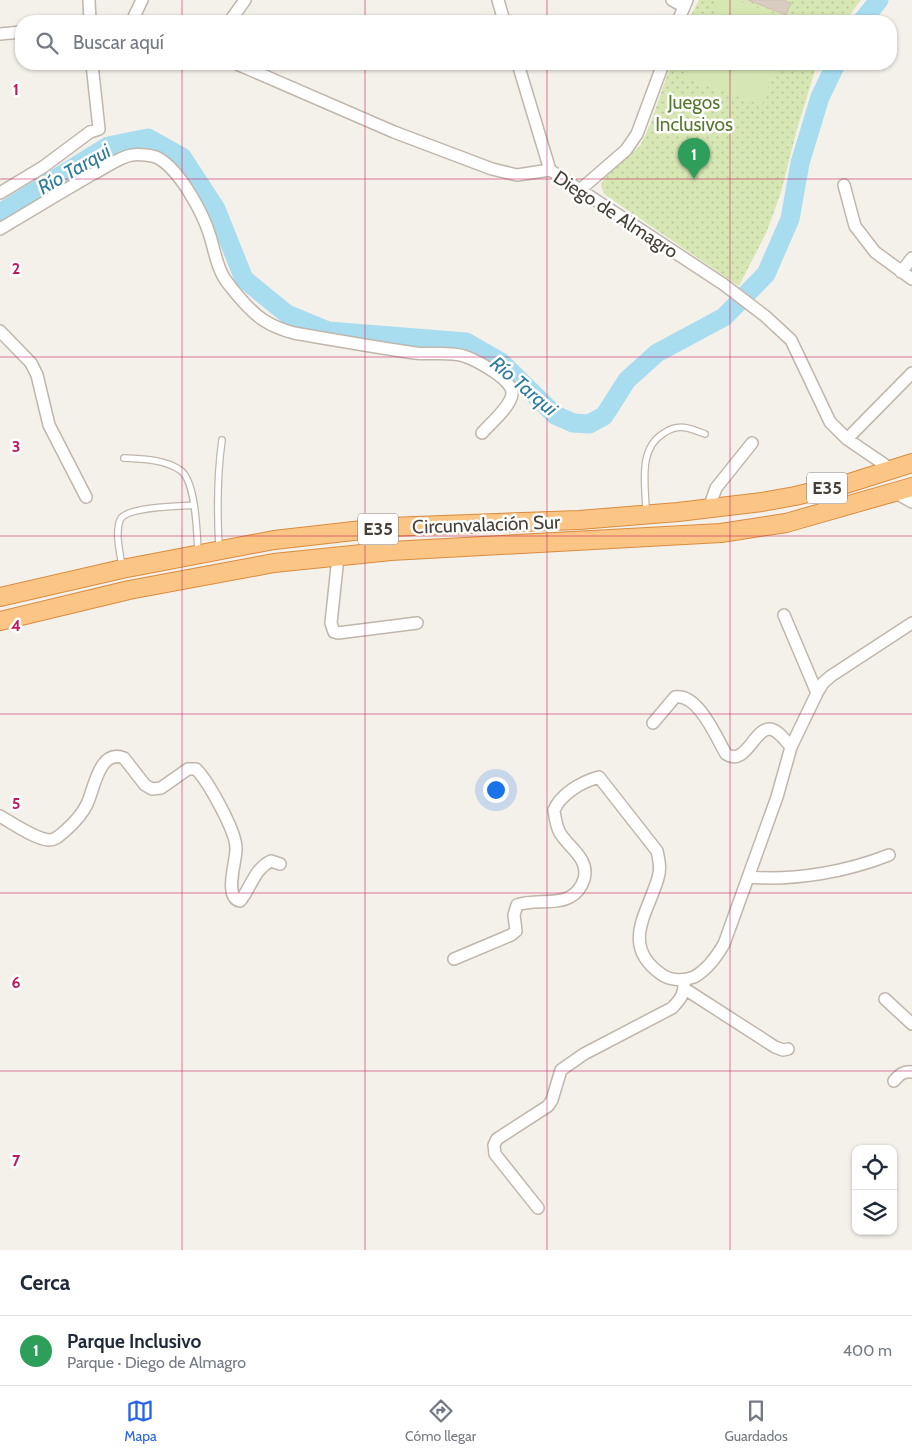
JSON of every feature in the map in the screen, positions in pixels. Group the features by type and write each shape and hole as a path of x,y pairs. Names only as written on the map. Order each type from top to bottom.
{"highway":[{"name":"Circunvalación Sur","path":"0,597 122,568 274,540 389,527 579,520 646,515 795,496 846,484 912,462"},
{"name":"Circunvalación Sur","path":"0,621 129,590 274,563 391,551 721,533 786,523 912,487"}],"street":[{"path":"89,0 90,15"},
{"path":"135,15 142,0"},
{"path":"234,15 245,0"},
{"path":"498,0 502,15"},
{"path":"672,0 685,3 680,15"},
{"path":"0,34 15,33"},
{"path":"0,193 43,167 90,132 99,128 93,70"},
{"name":"Diego de Almagro","path":"251,70 394,132 492,169 517,175 550,170 581,189 723,284 765,316 791,340 830,422 847,439 891,469"},
{"path":"520,70 550,170"},
{"path":"581,189 626,150 637,134 661,70"},
{"path":"0,230 60,192 116,161 132,155 157,157 173,170 190,193 211,237 215,256 223,276 252,312 265,323 294,333 408,352 450,353 464,356 484,366 511,386 512,393 510,402 482,433"},
{"path":"844,185 855,226 875,252 912,279"},
{"path":"901,272 912,258"},
{"path":"0,331 31,363 37,375 49,425 86,497"},
{"path":"847,439 912,373"},
{"path":"709,508 716,488 752,443"},
{"path":"894,492 912,502"},
{"path":"338,557 330,623 334,632 416,623"},
{"path":"784,615 817,693"},
{"path":"538,1208 495,1154 494,1145 497,1139 548,1106 552,1100 561,1070 584,1054 672,1008 680,1000 684,985 716,958 724,944 777,797 791,747 817,693 831,676 912,624"},
{"path":"653,722 675,697 680,696 701,711 729,756 734,757 744,753 762,732 767,729 776,731 791,747"},
{"path":"0,816 42,839 53,840 59,837 77,819 87,804 95,778 106,762 113,757 124,758 145,785 152,789 161,788 188,769 196,769 225,815 234,838 236,848 232,884 234,898 240,902 256,874 265,864 271,861 280,864"},
{"path":"454,959 511,935 516,931 514,915 517,905 526,902 570,897 581,887 586,873 584,864 560,832 554,810 558,801 579,785 598,777 657,851 660,863 659,876 639,931 642,952 649,966 665,977 684,985 775,1047 783,1050 788,1049"},
{"path":"748,877 769,879 820,873 869,862 889,855"},
{"path":"885,998 912,1024"},
{"path":"894,1081 900,1074 907,1071 912,1072"}],"lane":[{"path":"646,515 644,471 648,450 654,440 665,432 679,426 705,434"},
{"path":"220,550 217,508 218,464 222,440"},
{"path":"124,458 163,462 182,471 193,492 198,554"},
{"path":"122,568 119,532 120,520 125,514 139,510 194,506"}],"green space":[{"path":"699,0 861,0 850,15 691,15"},
{"path":"719,0 736,0 773,13 772,15 714,15"},
{"name":"Juegos Inclusivos","path":"669,70 815,70 797,129 781,192 767,231 739,286 604,194 601,185 608,173 640,146 650,125"},
{"path":"685,70 775,70 762,105 683,77"}],"building":[{"path":"748,0 783,0 791,3 786,15"}],"waterway":[{"name":"Río Tarqui","path":"867,15 879,0"},
{"name":"Río Tarqui","path":"0,213 108,146 148,138 182,157 216,209 244,279 287,314 328,331 466,342 501,362 555,415 573,423 589,424 604,416 627,380 657,353 724,317 766,274 790,219 800,163 820,97 833,70"}],"place":[{"name":"Parque Inclusivo","path":"694,179"}]}
